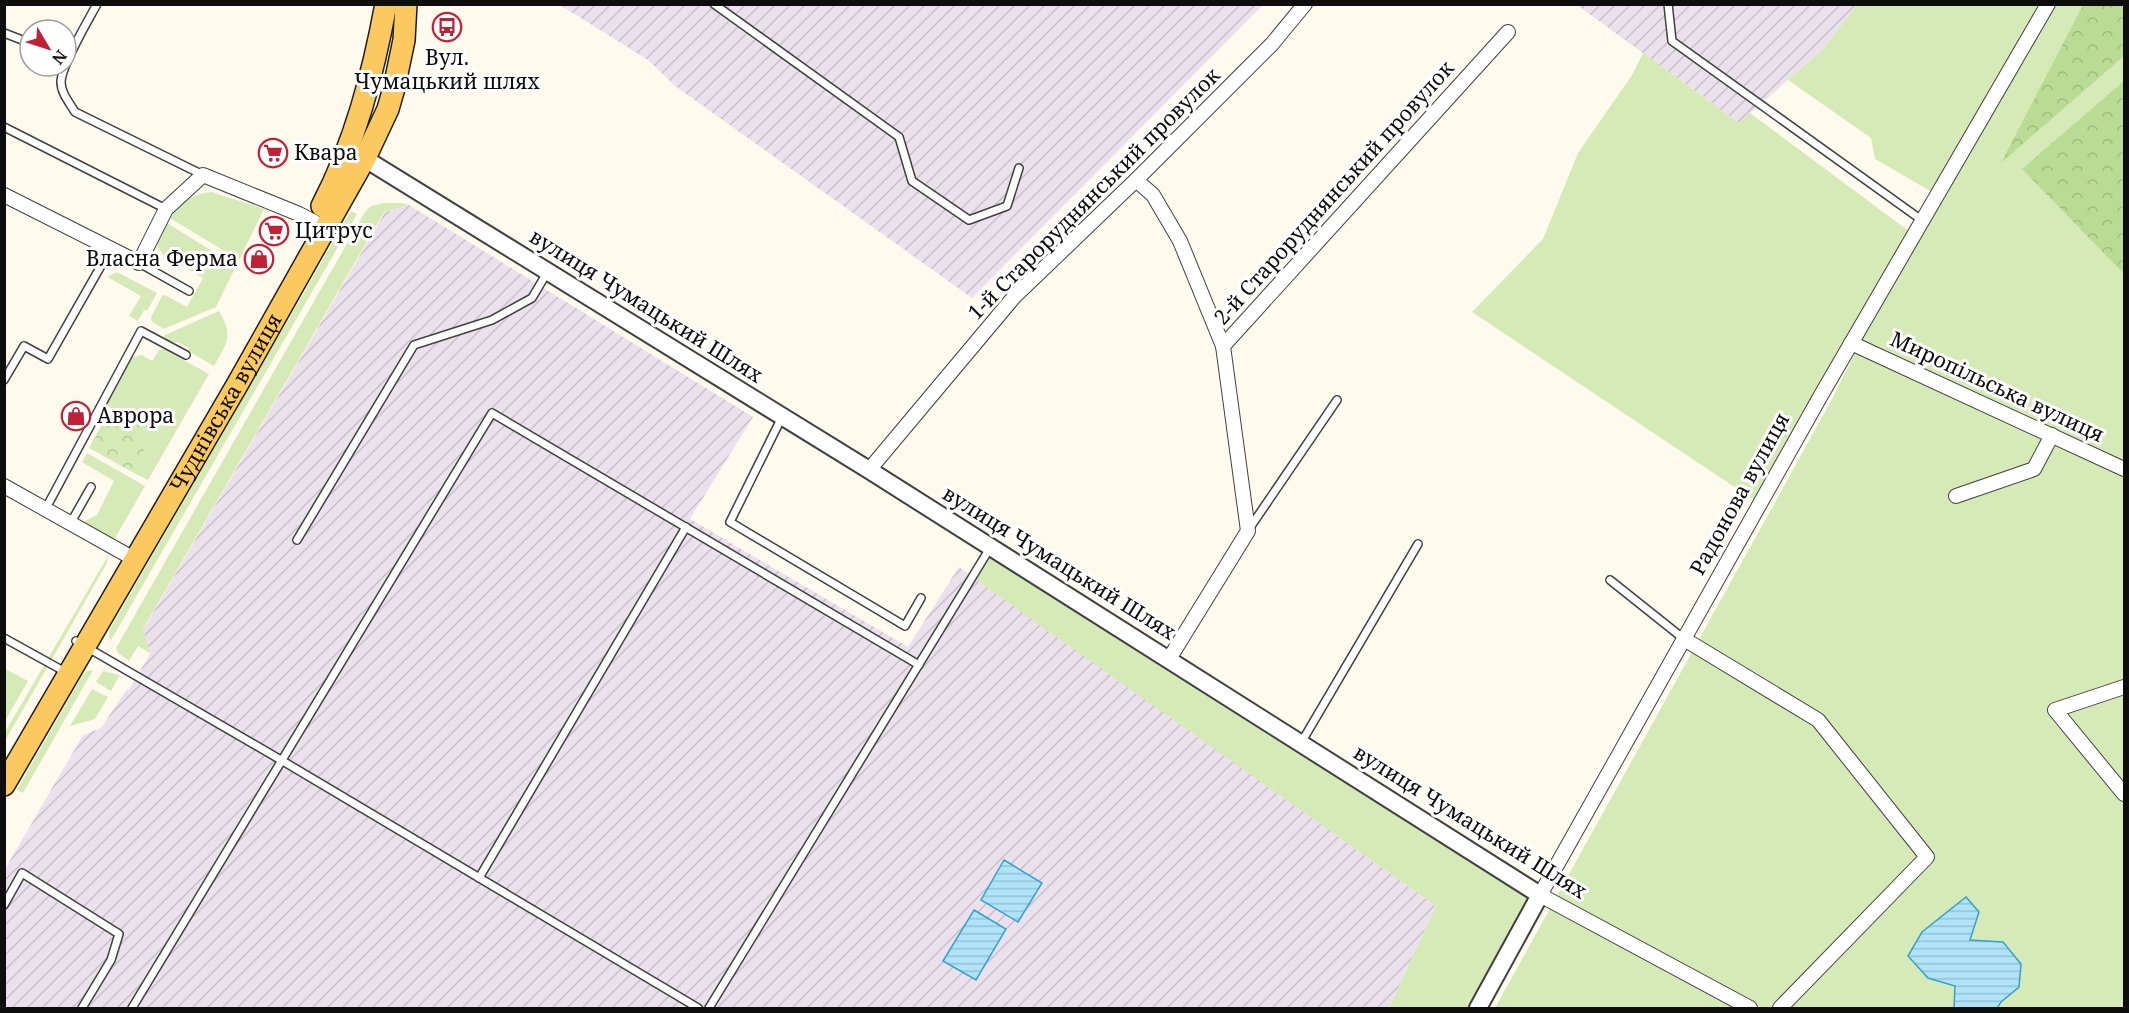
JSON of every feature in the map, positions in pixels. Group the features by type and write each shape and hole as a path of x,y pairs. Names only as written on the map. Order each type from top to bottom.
{"main road":[{"name":"Чуднівська вулиця","path":"357,154 386,4"},
{"name":"Чуднівська вулиця","path":"4,785 80,644 320,224 357,154 388,109 404,40 406,4"},
{"name":"Чуднівська вулиця","path":"4,765 60,669 80,644"}],"street":[{"name":"1-й Староруднянський провулок","path":"868,470 1014,297 1136,180 1272,44 1305,4"},
{"name":"Радонова вулиця","path":"1478,1008 1851,343 2048,4"},
{"name":"2-й Староруднянський провулок","path":"1248,531 1223,346 1508,32"},
{"name":"вулиця Чумацький Шлях","path":"357,154 868,470 1540,895 1750,1008"},
{"path":"4,195 139,263 166,209 202,175 320,224"},
{"path":"1136,180 1153,195 1180,241 1223,346"},
{"name":"Миропільська вулиця","path":"1851,343 2124,469"},
{"path":"1956,496 2034,469 2052,435"},
{"path":"4,486 131,557"},
{"path":"1169,659 1248,531"},
{"path":"1684,639 1818,720 1927,856 1780,1008"},
{"path":"2124,687 2055,710 2124,794"}],"lane":[{"path":"78,41 97,4"},
{"path":"714,4 899,137 912,181 969,220 1007,206 1019,168"},
{"path":"1668,4 1672,41 1923,221"},
{"path":"62,78 64,96 75,112 202,175"},
{"path":"4,127 166,209"},
{"path":"4,380 24,346 48,359 110,250"},
{"path":"139,263 189,291"},
{"path":"297,540 414,345 492,320 522,304 532,298 548,272"},
{"path":"45,510 141,331 186,356"},
{"path":"1248,531 1337,400"},
{"path":"132,1008 492,413 919,665"},
{"path":"782,417 730,522 905,626 921,598"},
{"path":"70,524 92,487"},
{"path":"478,878 686,527"},
{"path":"1301,743 1418,544"},
{"path":"709,1008 990,548"},
{"path":"1610,580 1684,639"},
{"path":"4,638 60,669"},
{"path":"80,644 281,760 698,1008"},
{"path":"4,905 22,873 119,934 111,960 82,1008"}],"shaded area":[{"path":"560,5 1263,5 972,298 675,86 648,60"},
{"path":"1577,5 1857,5 1822,50 1739,123"},
{"path":"409,205 753,417 690,519 908,647 959,567 1436,906 1389,1008 5,1008 5,869 83,735 101,728 127,689 129,690 150,654 143,630 385,212"}],"green space":[{"path":"1857,5 2124,5 2124,1008 1495,1008 1831,401 1907,249 1760,504 1472,312 1543,239 1578,153 1632,75 1643,53 1739,123 1750,113 1914,235 1937,195 1875,159 1871,138 1788,80 1822,50"},
{"path":"2083,5 2124,5 2124,56 2001,163"},
{"path":"2124,81 2124,274 2022,169"},
{"path":"212,192 264,209 239,260 170,218 188,199"},
{"path":"384,203 409,205 384,212 143,629 150,653 138,646 129,661 118,653 116,648 365,212 371,206"},
{"path":"351,211 357,214 110,642 109,631"},
{"path":"167,223 236,266 216,307 164,329 152,322 151,317 162,296 165,295 187,307 203,278 163,255 157,245"},
{"path":"117,272 157,293 147,311 144,310 138,321 129,316 141,296 107,277"},
{"path":"219,311 226,327 227,339 214,366 188,351 189,348 164,338 165,335"},
{"path":"164,349 209,374 148,480 132,472 155,429 107,406 108,399 132,357 142,355 152,361 159,350"},
{"path":"111,408 156,429 132,472 89,448"},
{"path":"87,453 145,486 114,540 83,522 97,515 114,481 82,462"},
{"path":"990,548 1540,895 1478,1008 1389,1008 1436,906 972,577"},
{"path":"108,556 107,563 5,741 5,732"},
{"path":"5,669 28,681 5,721"},
{"path":"93,670 23,793 17,790 82,676 87,671"},
{"path":"103,671 120,675 111,691 96,682"},
{"path":"92,689 108,697 95,719 70,726"}],"water":[{"path":"1004,860 1042,883 1018,922 981,900"},
{"path":"1966,897 1979,912 1970,940 2003,942 2021,964 2019,987 1997,1008 1954,1008 1955,986 1928,978 1908,956 1922,932"},
{"path":"974,910 1006,929 976,980 943,961"}],"place":[{"name":"Вул. Чумацький шлях","path":"447,27"},
{"name":"Квара","path":"273,153"},
{"name":"Цитрус","path":"274,231"},
{"name":"Власна Ферма","path":"259,259"},
{"name":"Аврора","path":"76,416"}]}
